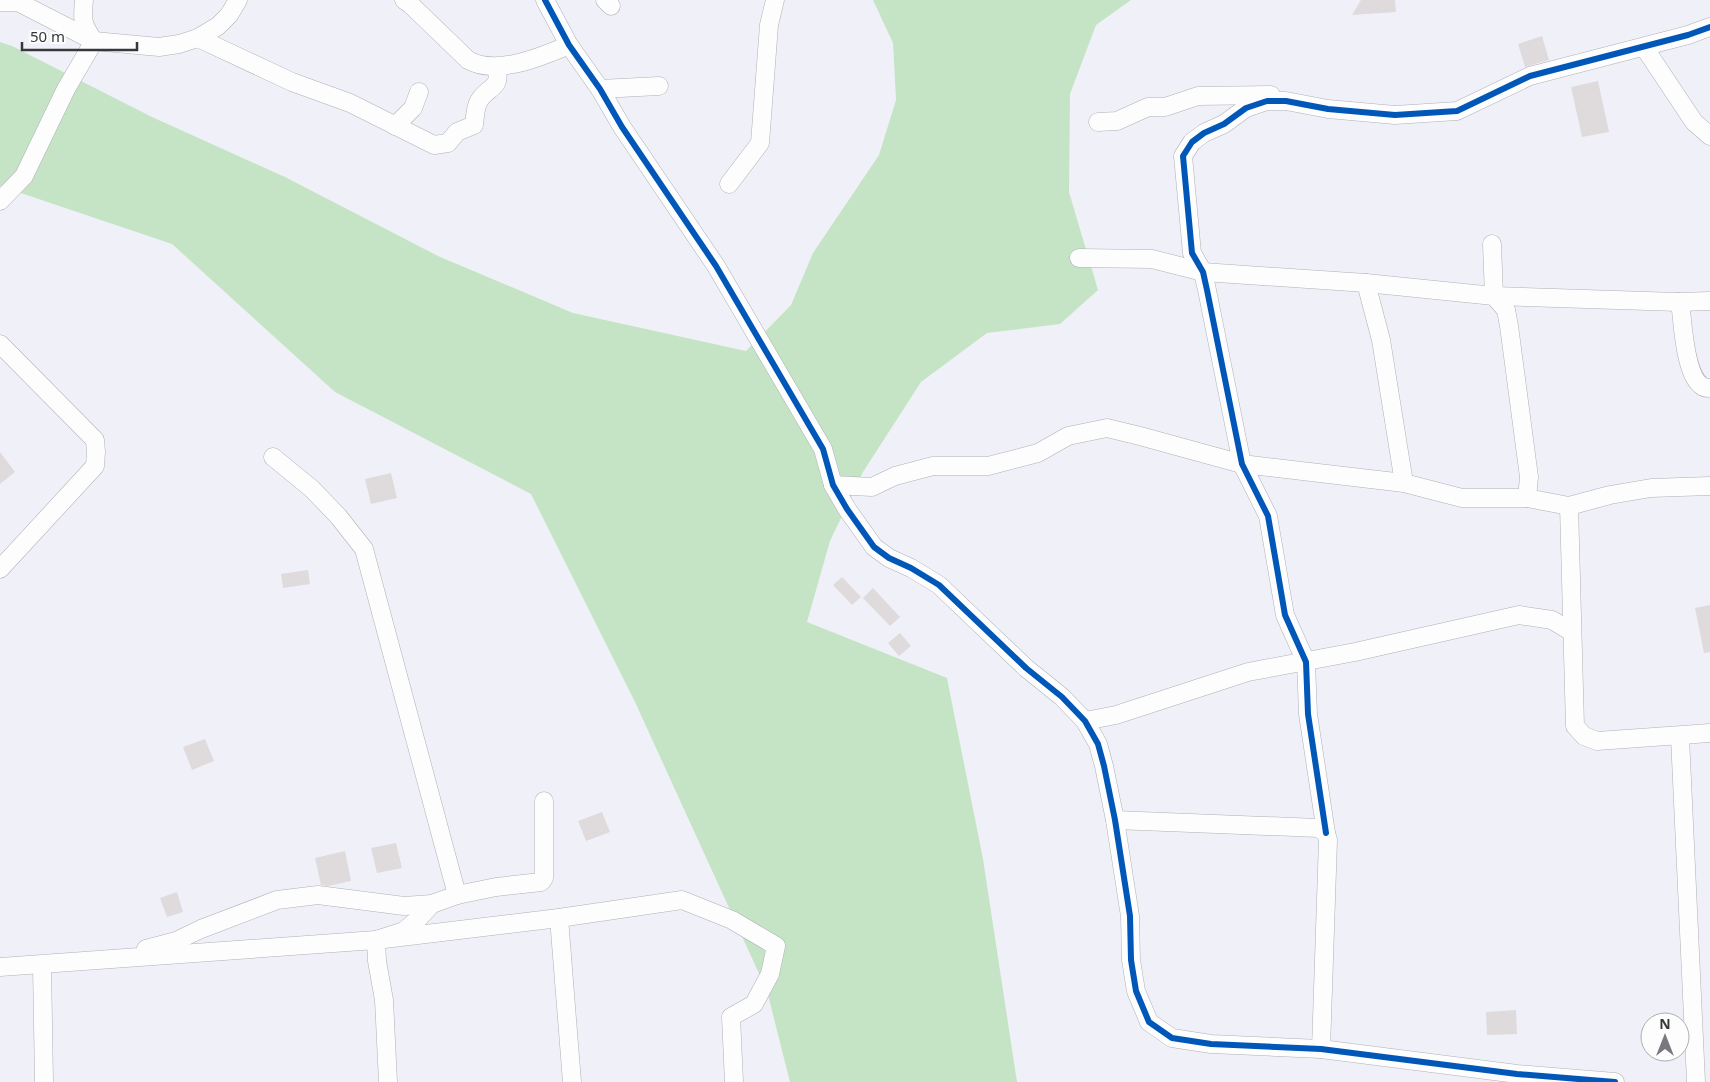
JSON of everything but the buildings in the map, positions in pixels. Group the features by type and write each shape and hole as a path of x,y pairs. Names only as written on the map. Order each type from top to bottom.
{"street":[{"path":"84,0 82,19 84,27 94,41"},
{"path":"0,2 18,2 94,41 159,47 179,44 198,38 218,26 229,15 238,0"},
{"path":"404,0 468,60 476,64 496,68 547,54 569,45"},
{"path":"545,0 569,45 716,266 823,449 833,485 874,547 889,558 911,568 939,585 1026,668 1062,697 1084,721 1098,744 1116,820 1130,916 1131,960 1136,991 1149,1022 1172,1038 1211,1044 1321,1049 1517,1074 1615,1082"},
{"path":"729,184 760,143 769,25 775,0"},
{"path":"1321,1049 1328,840 1308,714 1306,662 1285,615 1268,516 1242,464 1203,272 1192,253 1183,156 1192,142 1204,133 1224,124 1246,108 1267,101 1286,101 1328,109 1395,115 1457,111 1530,76 1688,35 1710,27"},
{"path":"198,38 292,82 350,103 434,145 448,143 457,132 474,125 479,101 496,83 499,75 496,68"},
{"path":"0,201 24,176 66,89 94,41"},
{"path":"1644,46 1694,122 1710,136"},
{"path":"600,89 659,86"},
{"path":"395,126 413,108 418,92"},
{"path":"1098,122 1117,121 1148,107 1165,107 1198,96 1269,94 1286,101"},
{"path":"1492,244 1494,296 1506,310 1509,326 1528,476 1526,498"},
{"path":"1079,258 1152,259 1203,272 1366,283 1494,296 1678,302 1710,301"},
{"path":"1366,283 1381,340 1404,483"},
{"path":"1678,302 1681,310 1687,360 1698,384 1705,388 1710,388"},
{"path":"0,344 95,440 96,452 95,466 0,569"},
{"path":"833,485 872,487 894,476 933,466 988,466 1038,453 1068,436 1107,428 1242,464 1404,483 1462,498 1526,498 1569,506 1610,495 1651,488 1710,486"},
{"path":"273,457 312,489 338,516 364,549 457,894"},
{"path":"1569,506 1575,726 1584,736 1597,741 1710,733"},
{"path":"1084,721 1116,715 1248,672 1306,662 1519,615 1552,620 1572,632"},
{"path":"1680,736 1696,1082"},
{"path":"42,965 89,955 147,949 176,941 201,929 277,900 318,895 404,906 432,904 457,894 541,882 544,878 544,801"},
{"path":"1116,820 1318,828 1326,833"},
{"path":"0,967 376,940 559,918 682,900 732,920 776,946 770,974 754,1004 731,1017 734,1082"},
{"path":"376,940 404,932 432,904"},
{"path":"559,918 572,1082"},
{"path":"376,940 377,960 384,1000 388,1082"},
{"path":"42,965 44,1082"}],"green space":[{"path":"873,0 1131,0 1096,25 1070,94 1069,192 1098,290 1060,324 987,333 921,382 863,472 830,541 807,622 947,678 983,859 1017,1082 790,1082 767,991 635,702 531,494 335,392 172,244 0,186 0,42 12,46 152,117 285,177 438,256 573,313 746,351 791,305 813,253 879,155 896,100 893,43"}],"cycle path":[{"path":"545,0 569,45 716,266 823,449 833,485 847,509 874,547 889,558 911,568 939,585 1026,668 1062,697 1085,721 1098,744 1104,766 1115,820 1130,916 1131,960 1136,991 1149,1022 1172,1038 1211,1044 1321,1049 1517,1074 1615,1082"},
{"path":"1326,833 1308,714 1306,662 1285,615 1268,516 1242,464 1203,272 1192,253 1183,156 1192,142 1204,133 1224,124 1246,108 1267,101 1286,101 1328,109 1395,115 1457,111 1530,76 1688,35 1710,27"}]}
